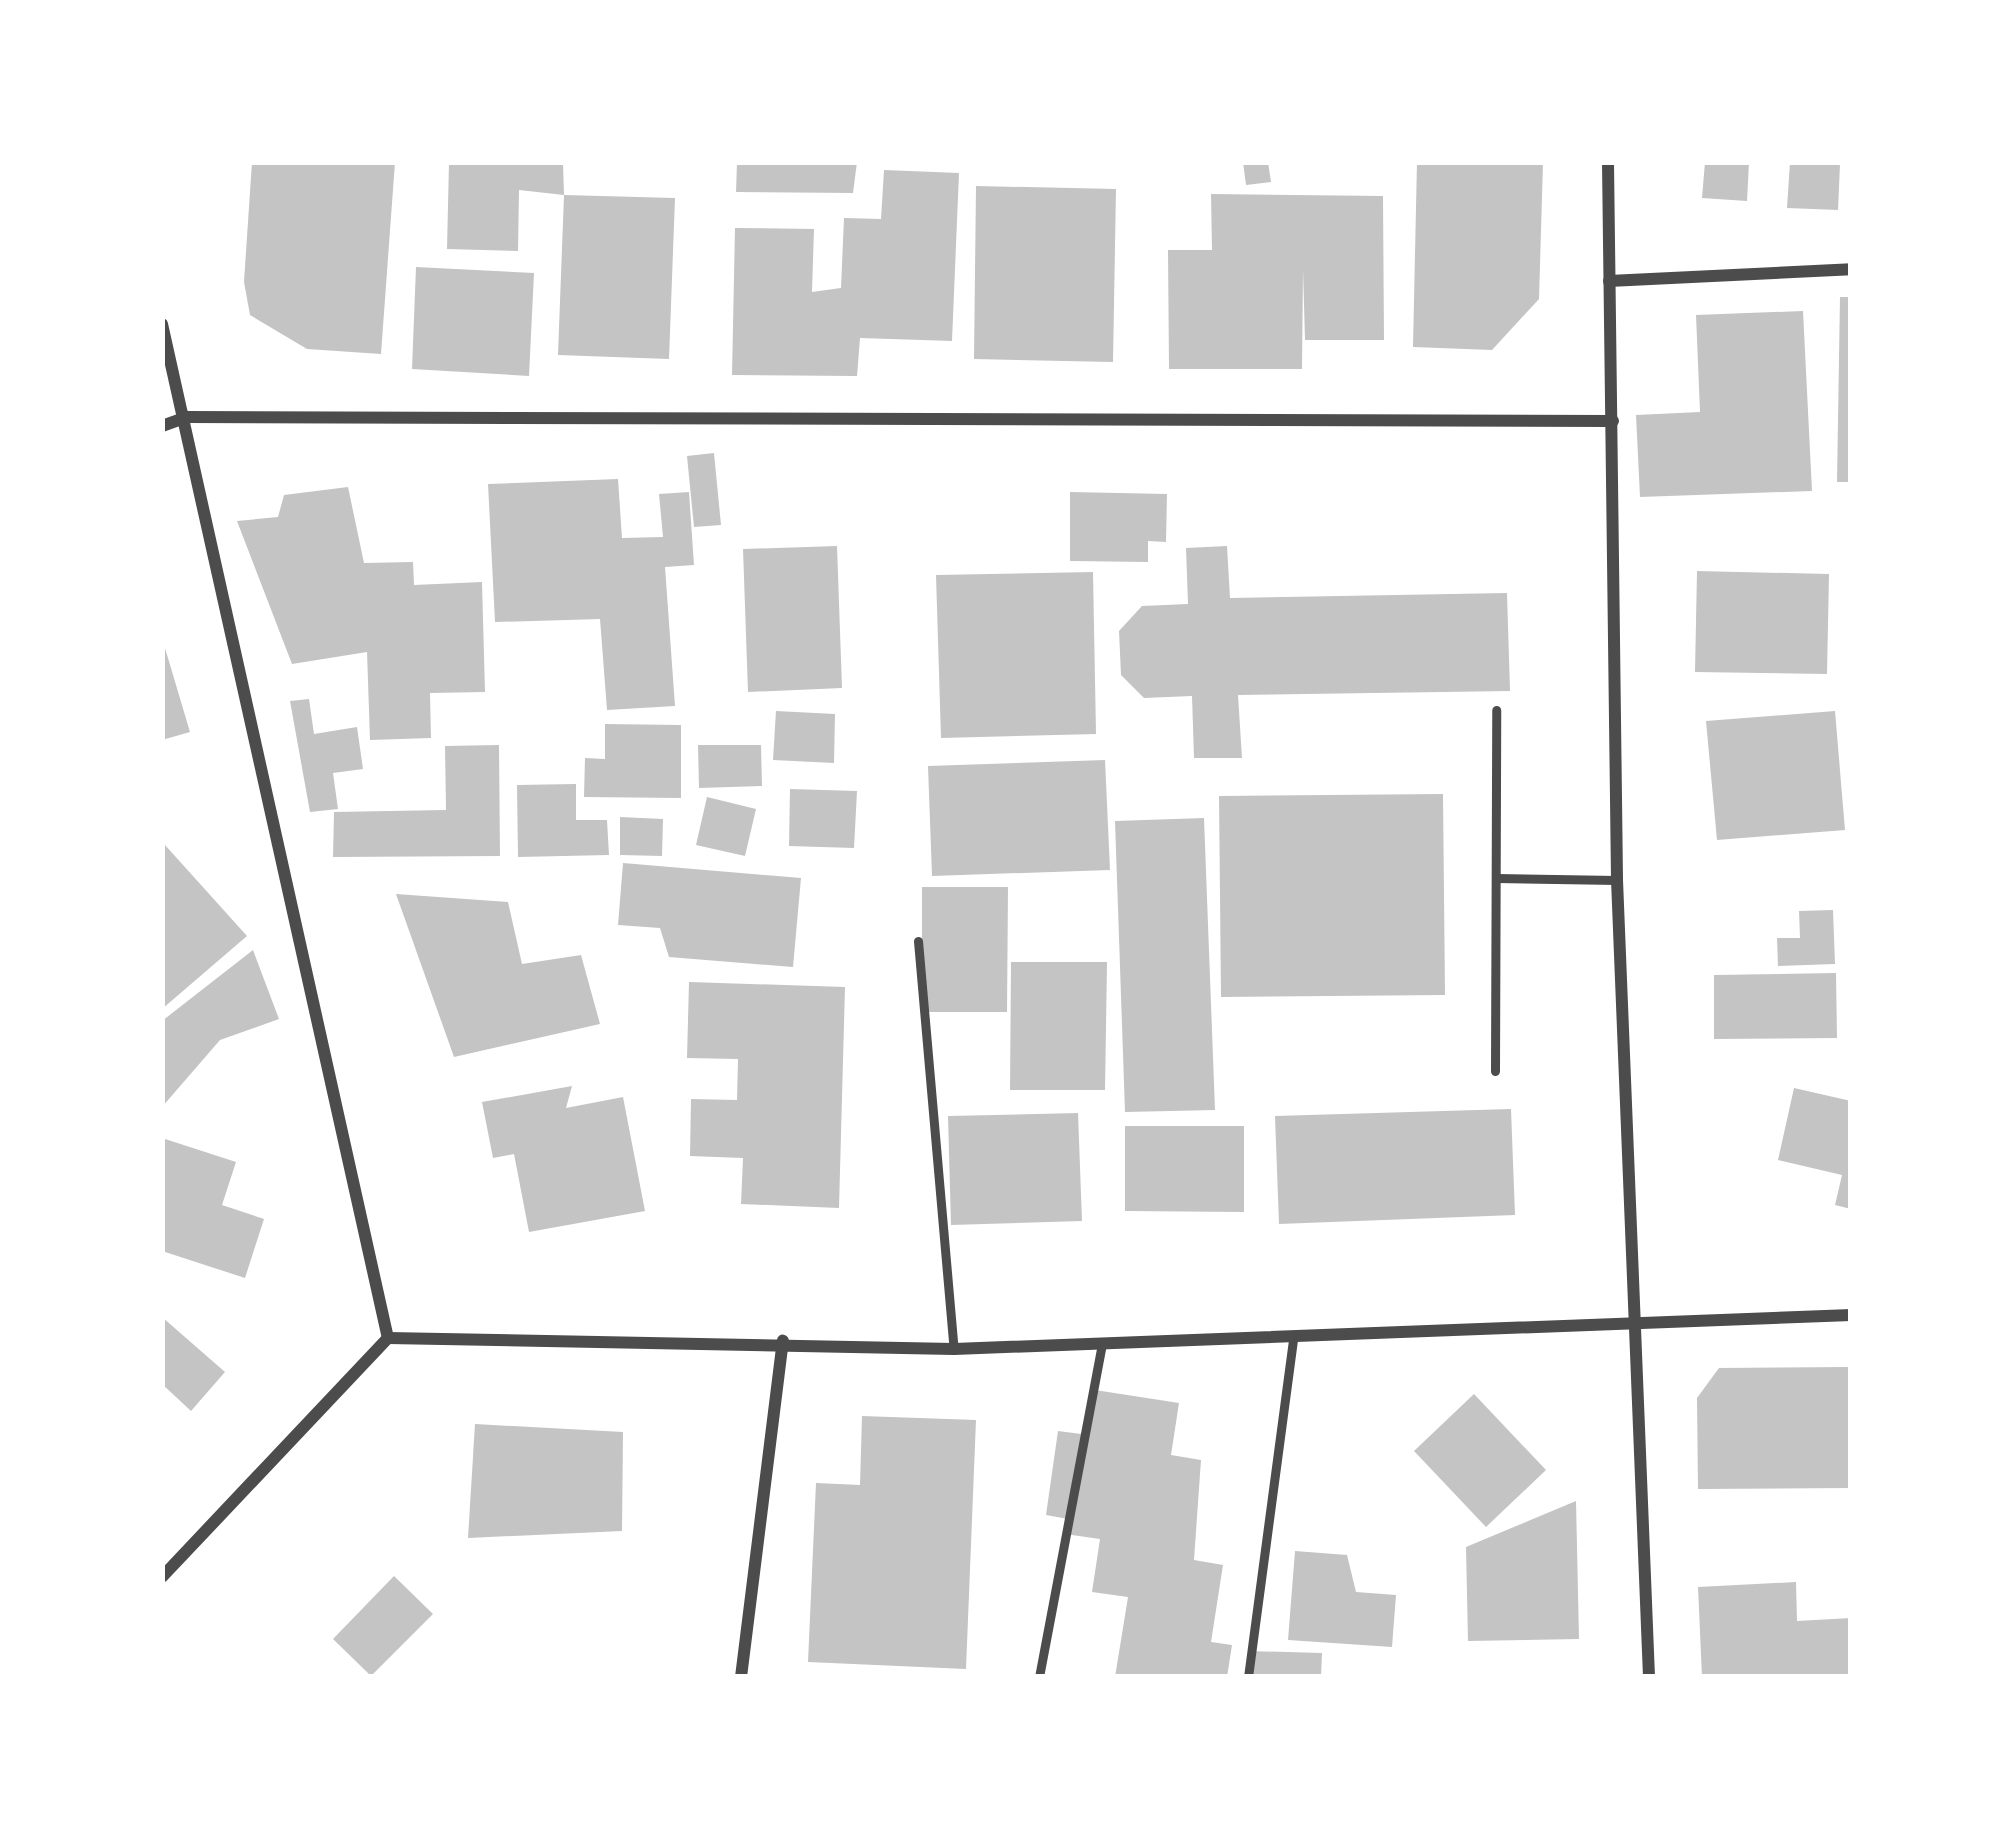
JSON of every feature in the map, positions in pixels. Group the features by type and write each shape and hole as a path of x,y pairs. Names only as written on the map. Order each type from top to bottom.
{"street":[{"path":"1608,162 1617,880 1649,1677"},
{"path":"1609,280 1851,269"},
{"path":"162,325 187,417 388,1338"},
{"path":"162,426 187,417 1613,421"},
{"path":"162,1577 388,1338 783,1340 954,1349 1293,1342 1851,1315"},
{"path":"741,1677 783,1340"}],"lane":[{"path":"1495,1071 1496,710"},
{"path":"1496,878 1617,880"},
{"path":"918,941 954,1349"},
{"path":"1248,1677 1293,1342"},
{"path":"1039,1677 1102,1345"}],"building":[{"path":"252,162 395,162 381,354 307,349 250,315 244,282"},
{"path":"449,162 563,162 564,195 519,190 518,251 447,249"},
{"path":"737,162 857,162 853,193 736,192"},
{"path":"1243,162 1268,162 1271,182 1246,185"},
{"path":"1417,162 1543,162 1539,299 1492,350 1413,347"},
{"path":"1705,162 1749,162 1747,201 1702,198"},
{"path":"1790,162 1840,164 1838,210 1787,208"},
{"path":"884,170 959,173 952,341 860,338 857,376 732,375 735,228 814,229 812,292 841,288 844,218 881,219"},
{"path":"976,186 1116,189 1113,362 974,359"},
{"path":"1211,194 1383,196 1384,340 1305,340 1303,269 1302,369 1169,369 1168,250 1212,250"},
{"path":"564,195 675,198 669,359 558,355"},
{"path":"416,267 534,273 529,376 412,369"},
{"path":"1840,297 1851,297 1851,482 1837,482"},
{"path":"1803,311 1812,491 1640,497 1636,415 1700,412 1696,315"},
{"path":"714,453 721,525 694,527 687,456"},
{"path":"618,479 622,538 663,537 659,494 689,492 694,565 665,567 675,706 607,710 600,619 495,622 488,484"},
{"path":"348,487 364,563 413,562 414,585 482,582 485,692 430,693 431,738 370,740 367,652 292,664 237,521 278,517 284,495"},
{"path":"1070,492 1167,494 1166,542 1148,541 1148,562 1070,561"},
{"path":"837,546 842,688 748,692 743,549"},
{"path":"1227,546 1230,598 1507,593 1510,691 1238,695 1242,758 1194,758 1192,696 1144,698 1121,675 1119,631 1142,606 1188,604 1186,548"},
{"path":"1697,571 1829,574 1827,674 1695,672"},
{"path":"1093,572 1096,734 941,738 936,575"},
{"path":"162,638 190,732 162,740"},
{"path":"309,699 314,734 357,727 363,769 333,773 338,809 310,812 290,701"},
{"path":"776,711 835,714 834,763 773,760"},
{"path":"1835,711 1845,830 1717,840 1706,721"},
{"path":"605,724 681,725 681,798 584,797 585,758 605,759"},
{"path":"499,745 500,856 333,857 334,812 446,810 445,746"},
{"path":"698,745 761,745 762,786 699,788"},
{"path":"1105,760 1110,870 932,876 928,766"},
{"path":"576,784 576,820 607,820 609,855 518,857 517,785"},
{"path":"790,789 857,791 854,848 789,846"},
{"path":"1443,794 1445,995 1221,997 1219,796"},
{"path":"707,797 756,809 745,856 696,845"},
{"path":"620,817 663,819 662,856 620,855"},
{"path":"1204,818 1215,1110 1125,1112 1115,821"},
{"path":"165,845 247,936 162,1009 162,848"},
{"path":"623,863 801,878 793,967 669,957 660,928 618,925"},
{"path":"922,887 1008,887 1007,1012 922,1012"},
{"path":"396,894 508,902 522,964 581,955 600,1024 454,1057"},
{"path":"1833,910 1835,964 1778,966 1777,938 1800,938 1799,911"},
{"path":"253,950 279,1019 220,1040 162,1107 162,1021"},
{"path":"1011,962 1107,962 1105,1090 1010,1090"},
{"path":"1836,973 1837,1038 1714,1039 1714,975"},
{"path":"689,982 845,987 839,1208 741,1204 743,1158 690,1156 691,1099 737,1100 738,1059 687,1058"},
{"path":"572,1086 566,1108 623,1097 645,1211 529,1232 514,1154 493,1158 482,1102"},
{"path":"1794,1088 1851,1101 1851,1209 1835,1205 1842,1175 1778,1160"},
{"path":"1511,1109 1515,1215 1279,1224 1275,1116"},
{"path":"1078,1113 1082,1221 951,1225 948,1116"},
{"path":"1125,1126 1244,1126 1244,1212 1125,1211"},
{"path":"162,1138 236,1162 222,1205 264,1219 245,1278 162,1251"},
{"path":"162,1317 225,1372 191,1411 162,1384"},
{"path":"1851,1367 1851,1488 1698,1489 1697,1398 1719,1368"},
{"path":"1095,1390 1179,1403 1171,1455 1201,1460 1194,1560 1223,1565 1211,1642 1232,1645 1227,1677 1115,1677 1128,1597 1092,1592 1100,1539 1065,1534 1068,1519 1046,1515 1058,1431 1089,1435"},
{"path":"1474,1394 1546,1470 1486,1527 1414,1451"},
{"path":"862,1416 976,1420 966,1669 808,1662 816,1483 860,1485"},
{"path":"475,1424 623,1432 622,1531 468,1538"},
{"path":"1576,1501 1579,1639 1468,1641 1466,1547"},
{"path":"1295,1551 1347,1555 1356,1592 1396,1595 1392,1647 1288,1640"},
{"path":"394,1576 433,1614 371,1676 333,1639"},
{"path":"1796,1582 1797,1621 1851,1618 1851,1677 1702,1677 1698,1587"},
{"path":"1249,1651 1322,1653 1321,1677 1248,1677"}]}
